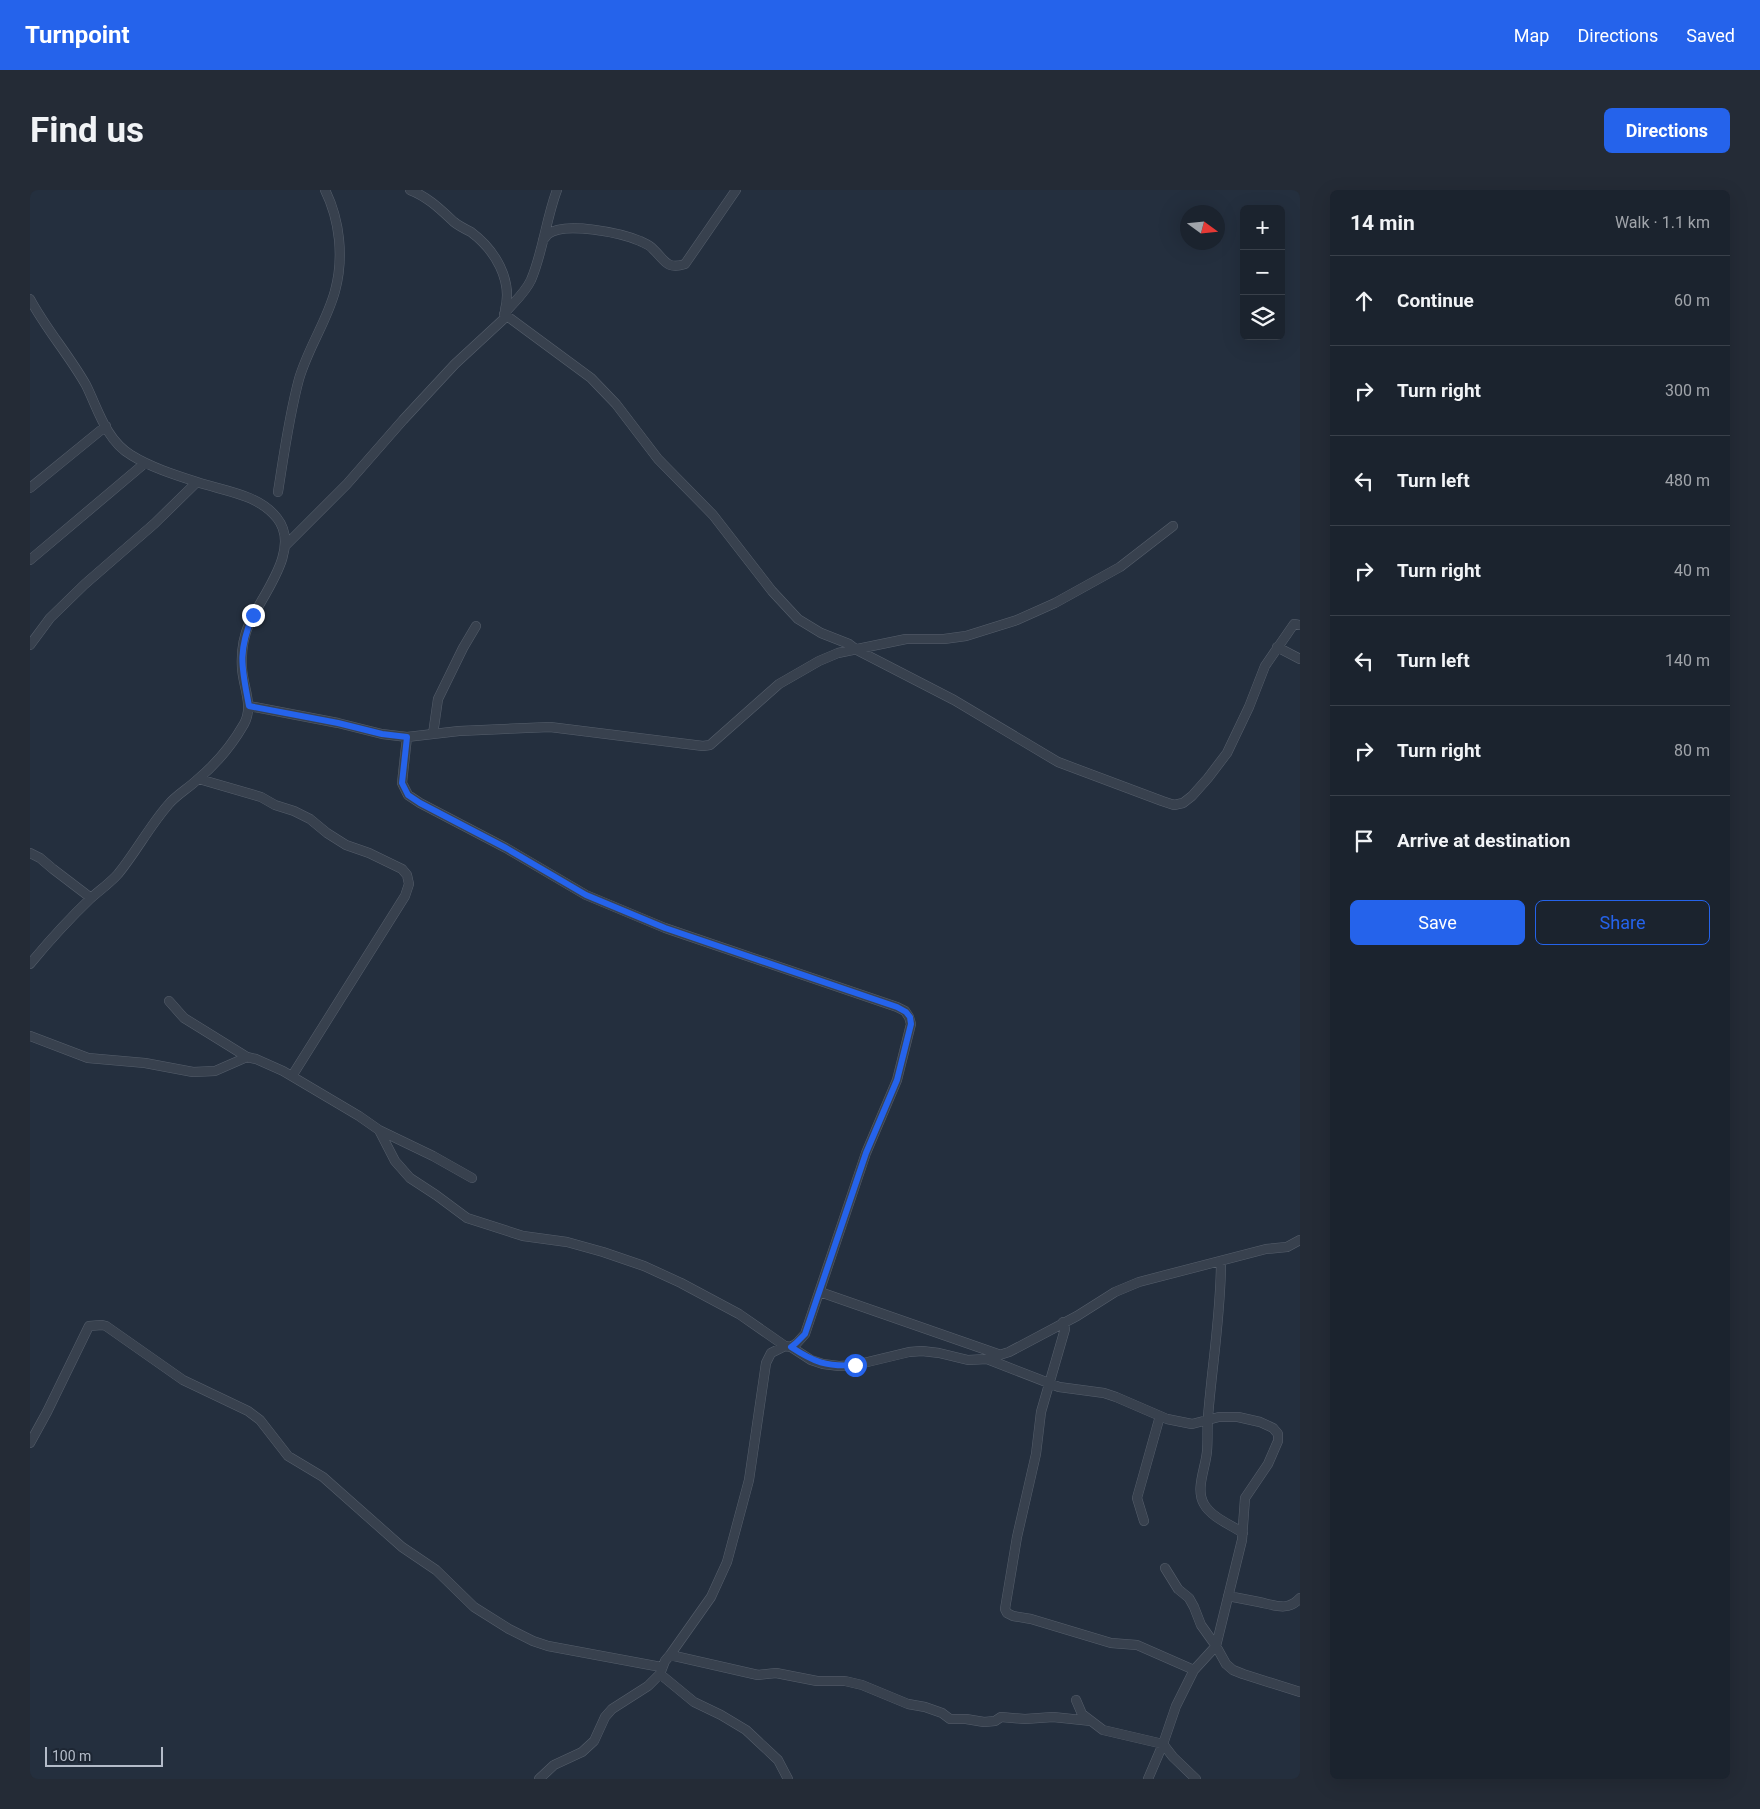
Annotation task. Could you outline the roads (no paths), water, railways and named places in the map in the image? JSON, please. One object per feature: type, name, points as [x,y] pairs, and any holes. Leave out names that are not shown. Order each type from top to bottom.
[{"type":"street","points":[[278,492],[291,412],[299,380],[305,359],[320,330],[335,291],[340,247],[336,219],[325,190]]},
{"type":"street","points":[[410,190],[421,194],[456,223],[472,233],[490,252],[498,263],[508,288],[505,315]]},
{"type":"street","points":[[30,964],[91,898],[116,876],[167,806],[199,779],[225,752],[248,715],[249,706],[242,669],[242,647],[253,615],[278,568],[286,545],[348,484],[403,420],[455,364],[505,315],[521,295],[530,281],[557,190]]},
{"type":"street","points":[[543,240],[548,234],[555,231],[573,228],[612,234],[638,240],[652,247],[666,264],[678,266],[685,264],[736,190]]},
{"type":"street","points":[[30,299],[43,322],[86,386],[94,406],[114,442],[129,455],[145,463],[197,482],[248,497],[266,507],[278,519],[284,530],[286,545]]},
{"type":"street","points":[[505,315],[591,378],[616,404],[658,460],[713,515],[772,591],[798,619],[821,633],[849,644],[857,650],[954,700],[1058,762],[1174,805],[1183,803],[1208,778],[1227,753],[1249,707],[1264,666],[1298,623]]},
{"type":"street","points":[[30,488],[106,426]]},
{"type":"street","points":[[30,560],[145,463]]},
{"type":"street","points":[[30,645],[50,618],[85,584],[154,524],[197,482]]},
{"type":"street","points":[[249,706],[338,723],[382,734],[407,737],[459,731],[550,727],[703,746],[710,745],[779,684],[818,662],[838,653],[906,639],[944,639],[966,636],[1017,620],[1055,603],[1120,567],[1173,526]]},
{"type":"street","points":[[433,734],[438,699],[476,626]]},
{"type":"street","points":[[1278,647],[1300,659]]},
{"type":"street","points":[[407,737],[402,783],[408,795],[420,803],[506,848],[586,895],[665,928],[897,1007],[905,1011],[910,1017],[911,1024],[910,1035],[897,1080],[866,1153],[805,1334],[796,1343],[771,1353],[766,1363],[749,1480],[724,1569],[711,1597],[665,1661],[661,1671],[648,1686],[612,1709],[605,1717],[594,1741],[582,1752],[554,1765],[539,1779]]},
{"type":"street","points":[[199,779],[260,797],[275,806],[294,811],[310,819],[346,845],[369,853],[402,869],[407,874],[409,884],[405,896],[292,1076]]},
{"type":"street","points":[[30,853],[40,858],[91,898]]},
{"type":"street","points":[[169,1001],[184,1018],[247,1057],[256,1059],[292,1076],[379,1130],[472,1178]]},
{"type":"street","points":[[30,1036],[88,1058],[145,1063],[193,1072],[215,1071],[247,1057]]},
{"type":"street","points":[[379,1130],[395,1160],[410,1178],[466,1218],[523,1236],[567,1242],[644,1266],[681,1283],[739,1314],[788,1347],[822,1364],[855,1365],[909,1352],[922,1351],[968,1360],[987,1359],[1009,1352],[1077,1316],[1115,1292],[1139,1282],[1266,1249],[1287,1246],[1300,1240]]},
{"type":"street","points":[[1221,1261],[1221,1296],[1207,1420],[1207,1453],[1201,1491],[1203,1502],[1209,1511],[1243,1533]]},
{"type":"street","points":[[820,1292],[998,1354]]},
{"type":"street","points":[[1063,1322],[1065,1330],[1042,1412],[1036,1454],[1016,1545],[1005,1609],[1007,1613],[1111,1643],[1137,1645],[1194,1670]]},
{"type":"street","points":[[30,1443],[88,1326],[106,1326],[183,1380],[227,1400],[260,1420],[272,1437],[292,1459],[323,1477],[402,1547],[436,1570],[474,1607],[510,1629],[548,1646],[661,1671],[694,1702],[746,1730],[778,1760],[788,1779]]},
{"type":"street","points":[[987,1359],[1059,1387],[1104,1393],[1167,1419],[1192,1424],[1207,1420],[1238,1417],[1260,1422],[1273,1428],[1278,1434],[1278,1441],[1268,1464],[1245,1498],[1242,1519],[1243,1533],[1216,1646],[1194,1670],[1176,1706],[1148,1779]]},
{"type":"street","points":[[1144,1521],[1137,1498],[1160,1416]]},
{"type":"street","points":[[1165,1568],[1178,1588],[1189,1598],[1201,1625],[1226,1664],[1233,1670],[1300,1692]]},
{"type":"street","points":[[1228,1596],[1261,1602],[1274,1607],[1287,1606],[1300,1598]]},
{"type":"street","points":[[670,1656],[758,1675],[776,1673],[817,1681],[845,1681],[862,1685],[908,1704],[925,1706],[942,1713],[950,1719],[984,1722],[995,1721],[1001,1717],[1026,1720],[1053,1717],[1091,1722]]},
{"type":"street","points":[[1076,1700],[1082,1714],[1103,1730],[1163,1744],[1173,1757],[1196,1779]]}]
